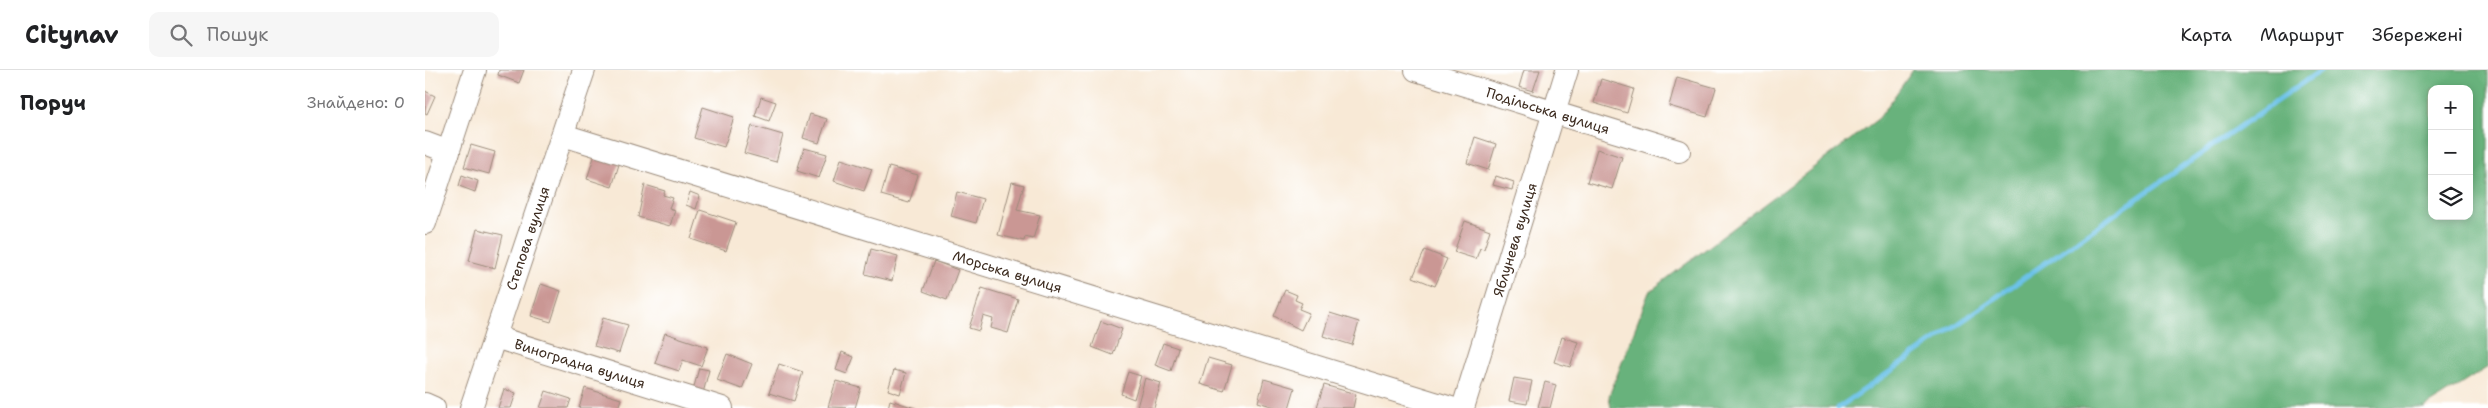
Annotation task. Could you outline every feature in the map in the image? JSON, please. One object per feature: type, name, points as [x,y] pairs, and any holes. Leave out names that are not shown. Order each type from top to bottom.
[{"type":"street","points":[[425,223],[475,70]]},
{"type":"street","name":"Степова вулиця","points":[[471,408],[584,70]]},
{"type":"street","name":"Подільська вулиця","points":[[1416,70],[1679,151]]},
{"type":"street","name":"Яблунева вулиця","points":[[1463,408],[1567,70]]},
{"type":"street","name":"Морська вулиця","points":[[563,135],[1451,408]]},
{"type":"street","points":[[425,143],[449,152]]},
{"type":"street","name":"Виноградна вулиця","points":[[495,337],[722,408]]},
{"type":"street","points":[[425,404],[434,408]]},
{"type":"green space","points":[[1913,70],[2488,70],[2488,367],[2424,408],[1611,408],[1609,396],[1649,292],[1879,118]]},
{"type":"building","points":[[499,70],[524,70],[519,83],[498,75]]},
{"type":"building","points":[[1524,70],[1540,70],[1533,91],[1519,87]]},
{"type":"building","points":[[1677,77],[1716,88],[1707,117],[1669,106]]},
{"type":"building","points":[[1601,79],[1634,89],[1627,113],[1594,103]]},
{"type":"building","points":[[425,91],[435,96],[427,114],[425,113]]},
{"type":"building","points":[[761,97],[776,102],[769,121],[755,116]]},
{"type":"building","points":[[703,107],[734,117],[724,147],[694,138]]},
{"type":"building","points":[[810,114],[827,119],[819,143],[803,138]]},
{"type":"building","points":[[752,126],[783,135],[776,162],[744,153]]},
{"type":"building","points":[[1475,137],[1496,144],[1488,170],[1467,163]]},
{"type":"building","points":[[471,145],[495,152],[489,174],[464,167]]},
{"type":"building","points":[[804,148],[827,154],[819,178],[797,171]]},
{"type":"building","points":[[1597,149],[1622,157],[1612,189],[1587,182]]},
{"type":"building","points":[[596,151],[621,158],[612,187],[587,179]]},
{"type":"building","points":[[841,159],[872,169],[864,191],[834,181]]},
{"type":"building","points":[[889,167],[918,175],[909,203],[881,195]]},
{"type":"building","points":[[462,175],[478,181],[475,192],[459,186]]},
{"type":"building","points":[[1496,176],[1514,182],[1512,190],[1493,185]]},
{"type":"building","points":[[1012,182],[1024,185],[1017,210],[1040,215],[1033,239],[1025,237],[1024,241],[998,235]]},
{"type":"building","points":[[645,185],[665,191],[663,195],[673,198],[669,208],[675,210],[670,226],[638,217]]},
{"type":"building","points":[[690,192],[700,196],[696,209],[686,205]]},
{"type":"building","points":[[957,192],[983,199],[976,223],[951,216]]},
{"type":"building","points":[[700,210],[736,222],[726,251],[691,239]]},
{"type":"building","points":[[1465,221],[1490,230],[1484,249],[1480,248],[1476,259],[1454,252]]},
{"type":"building","points":[[477,229],[503,235],[495,268],[469,261]]},
{"type":"building","points":[[871,249],[898,256],[892,281],[865,274]]},
{"type":"building","points":[[1425,250],[1447,259],[1435,286],[1413,277]]},
{"type":"building","points":[[934,261],[958,270],[947,300],[923,291]]},
{"type":"building","points":[[541,284],[561,291],[551,322],[531,316]]},
{"type":"building","points":[[982,288],[1018,299],[1008,333],[991,328],[993,319],[983,316],[979,331],[969,328]]},
{"type":"building","points":[[1285,290],[1297,295],[1295,300],[1302,303],[1299,309],[1309,313],[1301,330],[1274,316]]},
{"type":"building","points":[[1330,313],[1359,322],[1352,345],[1323,336]]},
{"type":"building","points":[[603,318],[628,325],[619,353],[594,346]]},
{"type":"building","points":[[1101,321],[1122,329],[1113,355],[1092,347]]},
{"type":"building","points":[[665,333],[708,347],[701,366],[683,360],[679,371],[655,363]]},
{"type":"building","points":[[1562,337],[1578,342],[1570,367],[1554,362]]},
{"type":"building","points":[[1163,343],[1178,348],[1171,371],[1155,365]]},
{"type":"building","points":[[842,352],[854,357],[847,374],[836,370]]},
{"type":"building","points":[[727,354],[752,364],[742,389],[717,380]]},
{"type":"building","points":[[1208,358],[1232,365],[1224,391],[1200,384]]},
{"type":"building","points":[[779,364],[803,372],[794,401],[769,393]]},
{"type":"building","points":[[699,368],[709,370],[702,397],[692,394]]},
{"type":"building","points":[[894,370],[906,373],[900,394],[888,390]]},
{"type":"building","points":[[1128,372],[1141,376],[1134,399],[1121,394]]},
{"type":"building","points":[[1145,378],[1161,383],[1154,408],[1137,407]]},
{"type":"building","points":[[1514,378],[1532,381],[1527,404],[1509,401]]},
{"type":"building","points":[[1264,379],[1295,388],[1289,408],[1278,408],[1258,402]]},
{"type":"building","points":[[836,381],[861,388],[855,408],[828,407]]},
{"type":"building","points":[[1545,382],[1556,385],[1550,408],[1538,407]]},
{"type":"building","points":[[1324,385],[1356,394],[1353,408],[1317,407]]},
{"type":"building","points":[[585,388],[621,399],[618,408],[579,408]]},
{"type":"building","points":[[504,389],[516,393],[511,408],[498,408]]},
{"type":"building","points":[[546,391],[571,399],[568,408],[540,408]]},
{"type":"building","points":[[890,400],[915,408],[888,408]]},
{"type":"waterway","points":[[1838,408],[2321,70]]}]
